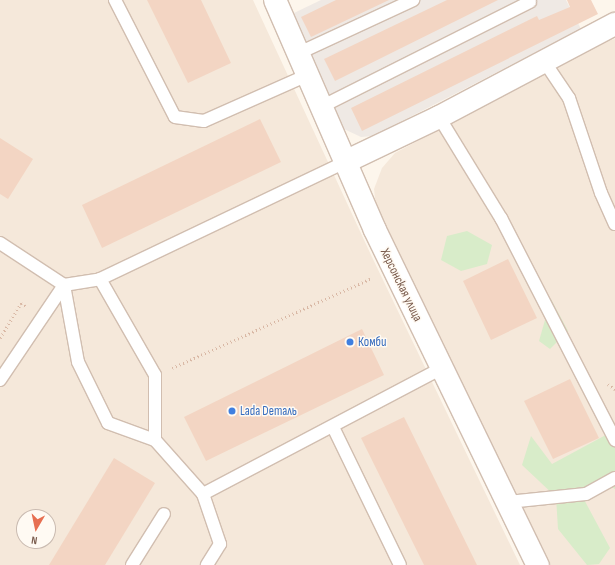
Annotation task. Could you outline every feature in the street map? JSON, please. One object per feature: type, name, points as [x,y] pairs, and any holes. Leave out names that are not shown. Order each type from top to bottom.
[{"type":"street","name":"Херсонская улица","points":[[275,0],[345,162],[393,268],[538,565]]},
{"type":"street","points":[[345,162],[439,117],[615,24]]},
{"type":"lane","points":[[115,0],[175,117],[204,120],[308,76]]},
{"type":"lane","points":[[299,53],[413,0]]},
{"type":"lane","points":[[321,107],[530,2]]},
{"type":"lane","points":[[544,61],[569,98],[601,193],[615,224]]},
{"type":"lane","points":[[439,117],[501,218],[615,440]]},
{"type":"lane","points":[[0,243],[64,284],[100,279],[345,162]]},
{"type":"lane","points":[[100,279],[155,375],[155,440]]},
{"type":"lane","points":[[0,380],[64,284]]},
{"type":"lane","points":[[64,284],[78,362],[108,423],[155,440],[203,494],[220,544],[207,565]]},
{"type":"lane","points":[[203,494],[442,368]]},
{"type":"lane","points":[[332,427],[400,565]]},
{"type":"lane","points":[[508,502],[586,494],[615,478]]},
{"type":"lane","points":[[132,565],[164,514]]},
{"type":"path","points":[[155,375],[393,268]]},
{"type":"shaded area","points":[[0,0],[253,0],[371,255],[520,565],[0,565]]},
{"type":"shaded area","points":[[321,0],[566,0],[581,29],[373,136],[361,137],[344,129],[294,13]]},
{"type":"shaded area","points":[[615,39],[615,565],[551,565],[376,207],[374,189],[382,168],[395,153],[604,42]]},
{"type":"green space","points":[[467,231],[492,245],[487,264],[461,271],[441,260],[447,236]]},
{"type":"green space","points":[[551,299],[568,331],[550,349],[539,341]]},
{"type":"green space","points":[[615,430],[615,489],[604,482],[580,492],[610,548],[599,564],[587,565],[558,529],[556,497],[522,465],[531,436],[552,464]]},
{"type":"building","points":[[147,0],[201,0],[231,63],[188,83]]},
{"type":"building","points":[[336,0],[389,0],[311,37],[301,17]]},
{"type":"building","points":[[447,0],[498,0],[335,81],[324,59]]},
{"type":"building","points":[[567,0],[591,0],[598,14],[362,131],[351,108],[537,16],[539,20],[570,7]]},
{"type":"building","points":[[260,119],[281,162],[102,248],[82,205]]},
{"type":"building","points":[[0,138],[33,159],[8,199],[0,194]]},
{"type":"building","points":[[508,259],[537,318],[491,340],[463,281]]},
{"type":"building","points":[[362,329],[384,375],[206,461],[184,417]]},
{"type":"building","points":[[570,379],[599,438],[553,459],[524,401]]},
{"type":"building","points":[[404,417],[477,565],[424,565],[361,438]]},
{"type":"building","points":[[114,458],[155,483],[105,565],[49,565]]},
{"type":"place","name":"Комби","points":[[350,342]]},
{"type":"place","name":"Lada Dеталь","points":[[232,411]]}]
